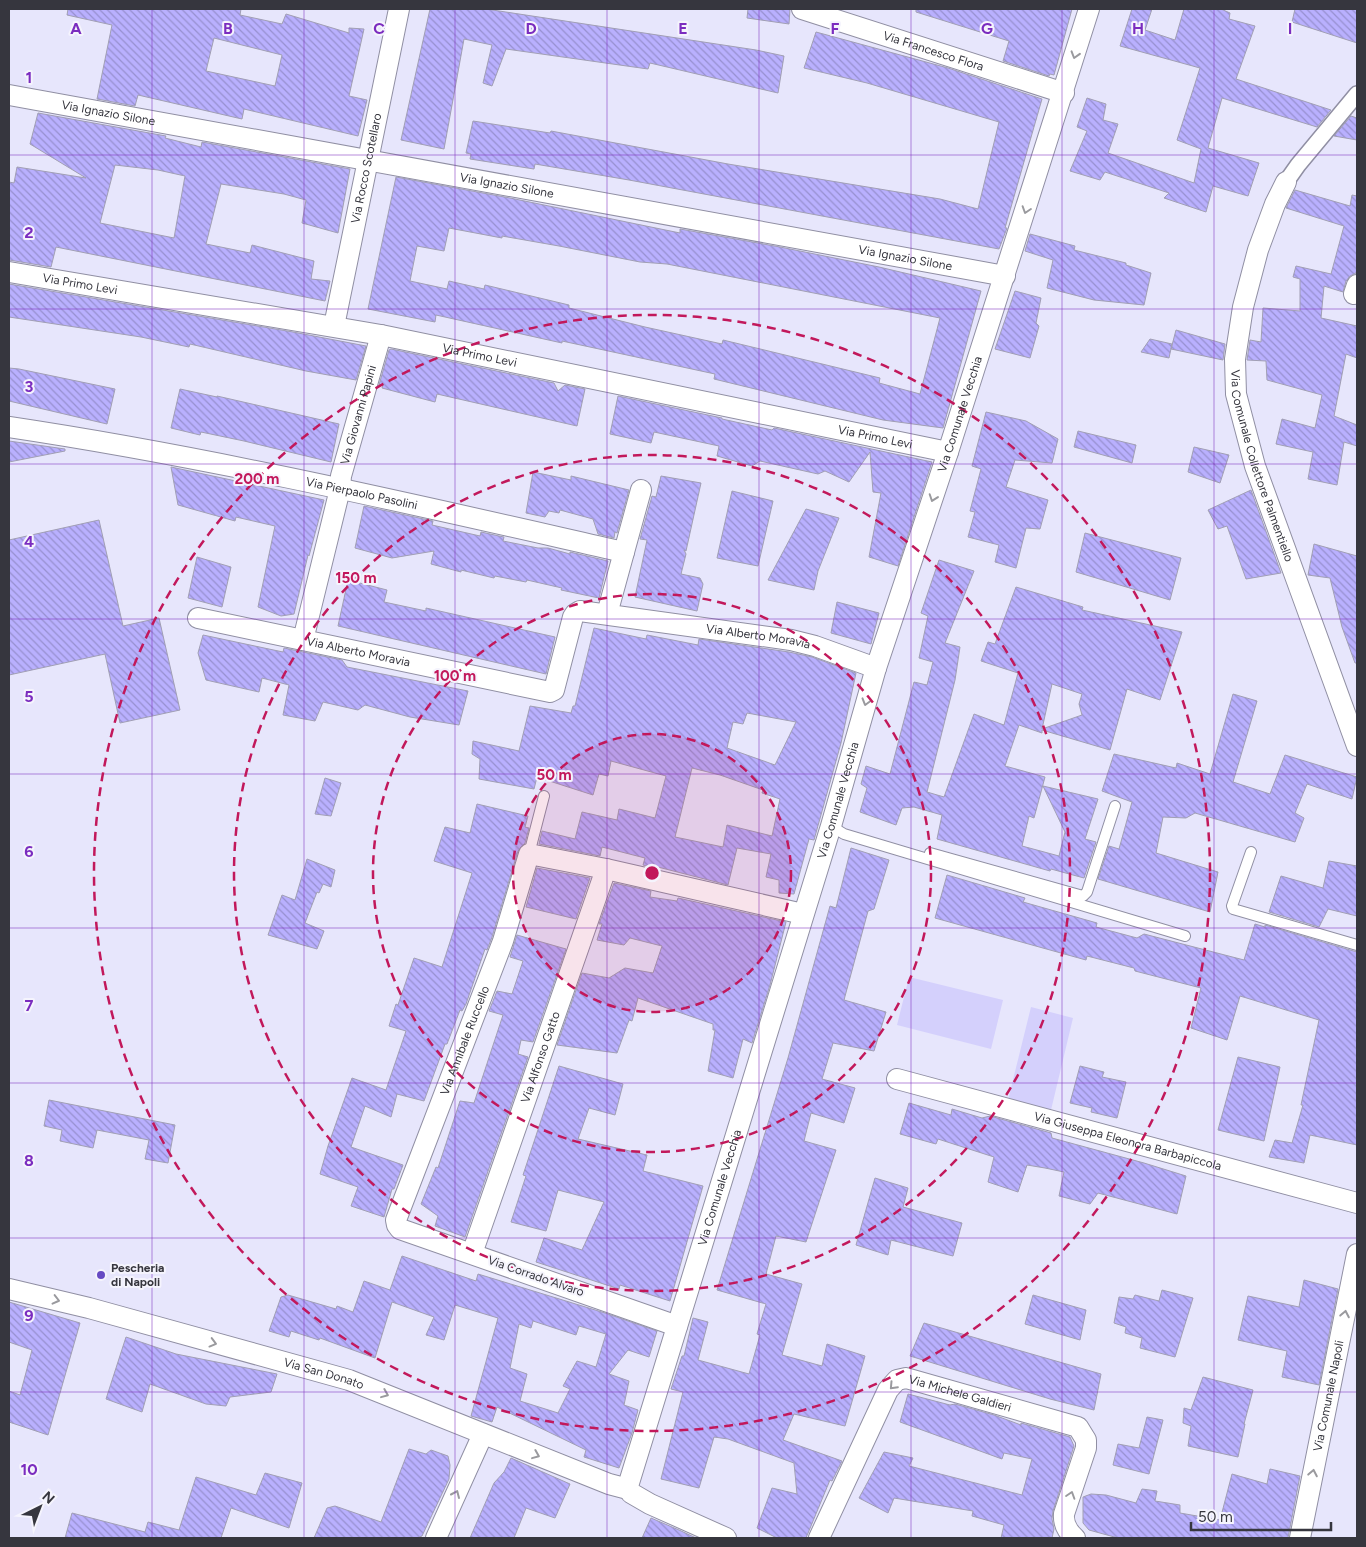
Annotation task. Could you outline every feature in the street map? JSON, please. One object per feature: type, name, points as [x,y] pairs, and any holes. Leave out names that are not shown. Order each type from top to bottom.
[{"type":"street","name":"Via Rocco Scotellaro","points":[[334,326],[399,9]]},
{"type":"street","name":"Via Francesco Flora","points":[[802,9],[1064,93]]},
{"type":"street","name":"Via Comunale Vecchia","points":[[628,1489],[830,826],[876,668],[1005,276],[1089,9]]},
{"type":"street","points":[[1286,182],[1357,94]]},
{"type":"street","name":"Via Ignazio Silone","points":[[9,95],[1005,276]]},
{"type":"street","name":"Via Comunale Collettore Palmentiello","points":[[1286,182],[1275,204],[1258,250],[1243,307],[1235,359],[1236,394],[1255,466],[1357,746]]},
{"type":"street","name":"Via Primo Levi","points":[[9,272],[334,326],[948,452]]},
{"type":"street","name":"Via Giovanni Papini","points":[[303,640],[340,488],[341,476],[380,335]]},
{"type":"street","name":"Via Pierpaolo Pasolini","points":[[9,427],[340,488],[624,552]]},
{"type":"street","points":[[607,614],[641,490]]},
{"type":"street","name":"Via Alberto Moravia","points":[[198,618],[551,692],[554,690],[575,614],[583,611],[791,640],[815,646],[876,668]]},
{"type":"street","points":[[529,854],[606,869],[803,914]]},
{"type":"street","name":"Via Annibale Ruccello","points":[[397,1225],[396,1220],[503,941],[529,854]]},
{"type":"street","name":"Via Alfonso Gatto","points":[[475,1245],[606,869]]},
{"type":"street","name":"Via Giuseppa Eleonora Barbapiccola","points":[[896,1079],[1357,1203]]},
{"type":"street","name":"Via Corrado Alvaro","points":[[397,1225],[400,1229],[677,1326]]},
{"type":"street","name":"Via Comunale Napoli","points":[[1300,1538],[1357,1254]]},
{"type":"street","name":"Via San Donato","points":[[9,1289],[89,1308],[350,1380],[608,1484],[628,1489]]},
{"type":"street","name":"Via Michele Galdieri","points":[[819,1538],[888,1390],[897,1380],[906,1378],[1078,1427],[1086,1440],[1086,1448],[1064,1514],[1064,1521],[1070,1533],[1076,1538]]},
{"type":"street","points":[[436,1538],[483,1434]]},
{"type":"street","points":[[628,1489],[650,1504],[726,1538]]},
{"type":"lane","name":"Via Annibale Ruccello","points":[[529,854],[544,796]]},
{"type":"lane","points":[[830,826],[846,828],[1081,896],[1087,892],[1115,806]]},
{"type":"lane","points":[[830,826],[844,834],[1185,936]]},
{"type":"lane","points":[[1252,852],[1232,910],[1357,945]]},
{"type":"shaded area","points":[[909,977],[1003,1000],[991,1049],[897,1025]]},
{"type":"shaded area","points":[[1031,1007],[1073,1018],[1051,1110],[1008,1100]]},
{"type":"building","points":[[68,9],[241,9],[240,15],[282,24],[286,14],[349,33],[349,28],[364,29],[349,96],[367,100],[358,136],[244,109],[242,119],[138,95],[135,106],[97,99],[112,25],[67,15]],"holes":[[[214,38],[282,55],[275,86],[206,71]]]},
{"type":"building","points":[[430,9],[486,9],[756,50],[784,56],[778,93],[650,63],[648,69],[506,49],[492,86],[483,83],[492,45],[464,39],[444,149],[401,140]]},
{"type":"building","points":[[748,9],[790,9],[789,24],[747,18]]},
{"type":"building","points":[[916,9],[1072,9],[1054,75],[1050,74],[1049,76],[1003,61],[1009,41],[916,12]]},
{"type":"building","points":[[1132,9],[1152,9],[1145,30],[1175,40],[1184,9],[1221,9],[1230,13],[1229,19],[1255,26],[1236,79],[1331,110],[1317,127],[1222,98],[1208,148],[1259,163],[1248,196],[1213,186],[1206,212],[1164,198],[1169,193],[1105,172],[1100,180],[1070,171],[1087,131],[1077,127],[1087,98],[1106,104],[1103,120],[1118,124],[1108,153],[1194,183],[1201,149],[1177,140],[1200,68],[1120,46]]},
{"type":"building","points":[[1295,9],[1357,9],[1357,43],[1292,22]]},
{"type":"building","points":[[816,32],[948,68],[1042,99],[1005,228],[1007,228],[999,249],[535,164],[534,169],[470,159],[471,154],[466,153],[473,121],[550,133],[551,131],[728,164],[940,199],[978,209],[999,122],[867,83],[804,68]]},
{"type":"building","points":[[38,113],[166,136],[165,138],[201,147],[202,142],[350,169],[338,233],[302,223],[306,200],[284,194],[221,184],[206,244],[250,253],[252,245],[314,261],[311,279],[330,281],[325,301],[56,247],[51,267],[9,260],[9,182],[14,183],[17,167],[86,178],[30,144]],"holes":[[[115,165],[158,170],[185,176],[174,238],[100,223]]]},
{"type":"building","points":[[1351,116],[1357,118],[1357,140],[1334,136]]},
{"type":"building","points":[[396,177],[680,233],[680,229],[780,247],[879,267],[981,291],[943,428],[883,420],[714,379],[715,374],[562,341],[562,343],[436,315],[435,322],[368,309]],"holes":[[[449,228],[502,238],[502,236],[640,262],[667,264],[940,318],[920,394],[879,383],[880,378],[723,340],[722,344],[645,327],[569,308],[569,305],[485,285],[484,289],[449,281],[447,289],[410,281],[417,246],[444,251]]]},
{"type":"building","points":[[1295,190],[1350,206],[1352,195],[1357,196],[1356,273],[1346,281],[1343,292],[1324,286],[1321,318],[1357,326],[1357,358],[1346,354],[1334,416],[1357,425],[1357,446],[1344,442],[1337,485],[1308,479],[1313,452],[1276,444],[1282,419],[1315,428],[1322,395],[1267,380],[1266,361],[1247,360],[1250,340],[1261,342],[1263,308],[1300,311],[1300,279],[1293,277],[1296,266],[1331,274],[1344,226],[1286,208]]},
{"type":"building","points":[[1030,234],[1075,246],[1074,250],[1126,263],[1126,265],[1151,273],[1144,305],[1094,300],[1047,288],[1053,260],[1025,251]]},
{"type":"building","points":[[9,284],[366,346],[356,380],[306,371],[190,344],[189,347],[141,337],[9,317]]},
{"type":"building","points":[[1015,291],[1041,298],[1036,323],[1039,326],[1030,358],[995,349]]},
{"type":"building","points":[[1176,330],[1225,344],[1223,360],[1171,349]]},
{"type":"building","points":[[1150,339],[1172,344],[1169,358],[1141,352]]},
{"type":"building","points":[[389,350],[554,383],[558,391],[565,385],[585,389],[577,426],[437,394],[435,402],[382,388],[383,385],[379,385]]},
{"type":"building","points":[[9,368],[115,389],[107,424],[9,401]]},
{"type":"building","points":[[180,389],[339,424],[331,462],[244,441],[201,432],[200,435],[171,428]]},
{"type":"building","points":[[618,396],[772,430],[774,428],[932,462],[898,566],[869,557],[881,493],[873,492],[870,452],[849,482],[825,471],[818,474],[760,461],[752,466],[717,456],[719,446],[654,432],[651,443],[610,434]]},
{"type":"building","points":[[986,412],[1026,421],[1058,439],[1052,463],[1015,460],[1006,487],[1048,500],[1040,529],[1026,528],[1016,568],[995,562],[999,545],[968,537],[975,512],[970,511],[981,469],[972,466]]},
{"type":"building","points":[[1078,431],[1136,445],[1132,463],[1074,447]]},
{"type":"building","points":[[9,441],[65,449],[65,451],[9,462]]},
{"type":"building","points":[[1194,447],[1229,455],[1220,483],[1188,472]]},
{"type":"building","points":[[171,467],[324,500],[294,614],[281,616],[258,607],[275,526],[236,517],[235,521],[178,505]]},
{"type":"building","points":[[533,472],[571,480],[571,476],[629,490],[614,538],[598,534],[593,519],[560,510],[559,513],[549,511],[545,517],[526,513]]},
{"type":"building","points":[[661,476],[701,483],[686,551],[684,550],[686,554],[681,574],[700,578],[703,584],[697,611],[635,597],[647,540],[640,539],[652,496],[656,497]]},
{"type":"building","points":[[1251,490],[1281,573],[1246,579],[1227,526],[1218,529],[1208,510]]},
{"type":"building","points":[[732,491],[773,501],[758,566],[717,558]]},
{"type":"building","points":[[364,506],[433,521],[432,525],[480,536],[481,532],[504,537],[503,541],[538,548],[548,548],[570,554],[570,552],[608,561],[599,598],[527,580],[526,582],[495,576],[494,578],[431,564],[434,551],[392,558],[355,548]]},
{"type":"building","points":[[806,509],[839,518],[818,571],[814,590],[768,580]]},
{"type":"building","points":[[99,520],[123,626],[159,618],[180,710],[120,723],[105,654],[9,675],[9,540]]},
{"type":"building","points":[[1085,533],[1181,558],[1170,600],[1076,572]]},
{"type":"building","points":[[1314,544],[1357,556],[1357,663],[1355,663],[1342,627],[1330,578],[1308,575]]},
{"type":"building","points":[[197,557],[231,567],[222,607],[188,598]]},
{"type":"building","points":[[939,560],[974,571],[945,643],[960,647],[955,680],[927,792],[944,797],[974,714],[1004,725],[1018,673],[981,661],[988,642],[995,644],[1016,587],[1083,607],[1082,610],[1182,632],[1160,700],[1127,689],[1110,750],[1042,730],[1042,733],[1019,725],[1005,766],[1045,777],[1034,818],[1029,816],[1022,846],[1059,856],[1065,832],[1043,786],[1098,799],[1085,839],[1096,842],[1084,878],[1051,869],[1050,871],[937,839],[942,815],[914,807],[902,808],[896,825],[860,812],[867,788],[861,784],[866,766],[890,774],[914,682],[927,685],[933,662],[919,658],[928,616],[921,613]],"holes":[[[1052,684],[1082,694],[1079,704],[1082,715],[1042,729]]]},
{"type":"building","points":[[348,580],[387,590],[384,602],[426,611],[426,608],[555,637],[546,674],[338,626]]},
{"type":"building","points":[[837,602],[879,613],[871,644],[831,633]]},
{"type":"building","points":[[594,628],[646,639],[647,635],[698,645],[699,639],[789,652],[812,657],[856,673],[841,743],[814,840],[809,839],[794,894],[779,893],[779,880],[766,877],[771,854],[737,848],[728,885],[654,866],[654,868],[643,865],[645,858],[602,847],[600,856],[539,844],[542,831],[575,839],[582,812],[617,820],[619,809],[655,818],[666,776],[611,761],[608,776],[599,774],[593,795],[537,777],[534,789],[479,779],[480,759],[472,754],[473,741],[519,751],[530,706],[571,713],[573,706],[575,706]],"holes":[[[747,713],[796,722],[775,765],[727,748],[733,722],[743,724]],[[692,768],[720,775],[763,790],[762,793],[780,799],[772,836],[727,825],[723,847],[675,837]]]},
{"type":"building","points":[[203,635],[283,652],[284,648],[342,660],[347,667],[468,691],[459,725],[410,717],[365,705],[358,710],[323,702],[315,721],[283,715],[289,685],[262,678],[259,692],[206,680],[198,653]]},
{"type":"building","points":[[1233,694],[1257,701],[1233,782],[1270,794],[1285,755],[1357,777],[1352,799],[1307,784],[1295,813],[1304,818],[1295,842],[1195,813],[1186,818],[1163,817],[1156,853],[1218,872],[1210,912],[1098,879],[1109,846],[1119,849],[1132,802],[1102,791],[1114,754],[1176,768],[1177,763],[1210,774]]},
{"type":"building","points":[[325,778],[341,783],[331,816],[315,814]]},
{"type":"building","points":[[477,804],[528,816],[525,827],[529,828],[525,843],[518,851],[487,950],[485,949],[466,1004],[462,1011],[460,1010],[447,1044],[445,1044],[424,1101],[397,1094],[391,1117],[365,1106],[351,1147],[403,1165],[394,1189],[392,1189],[384,1217],[351,1206],[358,1187],[320,1174],[352,1078],[386,1090],[406,1031],[389,1026],[414,958],[442,967],[472,873],[434,861],[445,827],[470,833]]},
{"type":"building","points":[[851,848],[889,860],[874,909],[868,911],[844,1000],[886,1012],[874,1051],[833,1043],[822,1079],[855,1088],[844,1123],[811,1113],[804,1141],[836,1150],[806,1242],[776,1236],[766,1274],[802,1284],[782,1355],[822,1366],[827,1344],[865,1356],[845,1426],[794,1414],[783,1440],[842,1461],[832,1481],[830,1480],[806,1538],[777,1538],[757,1528],[772,1488],[797,1494],[794,1463],[728,1439],[714,1437],[699,1488],[661,1479],[683,1392],[671,1389],[682,1356],[684,1356],[693,1318],[708,1322],[698,1360],[749,1374],[760,1335],[757,1334],[766,1304],[717,1290],[788,1058],[830,906],[836,908]]},
{"type":"building","points":[[307,859],[335,870],[331,887],[323,884],[319,893],[317,892],[305,923],[324,931],[317,949],[268,935],[282,895],[295,900]]},
{"type":"building","points":[[1329,861],[1357,866],[1357,916],[1328,909],[1319,927],[1269,912],[1281,876],[1323,888]]},
{"type":"building","points":[[537,868],[590,878],[576,919],[526,907]]},
{"type":"building","points":[[947,875],[1025,898],[1023,902],[1097,923],[1096,927],[1137,938],[1144,934],[1244,960],[1255,924],[1265,927],[1265,925],[1357,952],[1357,1145],[1310,1135],[1304,1163],[1269,1157],[1275,1140],[1292,1143],[1303,1105],[1301,1105],[1319,1020],[1240,996],[1227,1040],[1191,1028],[1201,988],[1135,971],[1134,968],[1087,956],[1086,960],[935,918]]},
{"type":"building","points":[[614,883],[651,891],[650,897],[677,901],[678,898],[786,922],[770,985],[752,1043],[743,1039],[733,1078],[708,1071],[715,1030],[713,1030],[713,1024],[638,998],[632,1021],[629,1020],[617,1053],[557,1045],[582,973],[609,978],[625,968],[653,973],[662,946],[630,938],[624,945],[597,940],[602,924],[599,924]]},
{"type":"building","points":[[517,935],[566,949],[533,1042],[521,1040],[518,1054],[528,1057],[465,1237],[435,1226],[438,1216],[421,1204],[436,1167],[438,1168],[460,1101],[474,1103],[503,1015],[489,1011],[497,991],[512,994],[523,961],[510,957]]},
{"type":"building","points":[[1238,1057],[1280,1067],[1264,1141],[1218,1130]]},
{"type":"building","points":[[559,1066],[623,1084],[615,1115],[589,1108],[578,1139],[647,1155],[643,1171],[703,1186],[670,1301],[620,1285],[619,1289],[536,1262],[544,1238],[582,1250],[604,1202],[558,1190],[546,1231],[511,1222],[526,1176],[523,1175]]},
{"type":"building","points":[[1080,1066],[1104,1072],[1102,1077],[1126,1082],[1117,1118],[1091,1112],[1092,1108],[1070,1103]]},
{"type":"building","points":[[49,1100],[175,1125],[168,1163],[145,1159],[149,1140],[97,1130],[93,1148],[60,1141],[62,1130],[44,1126]]},
{"type":"building","points":[[909,1103],[951,1115],[952,1109],[982,1118],[990,1116],[1051,1133],[1052,1138],[1186,1176],[1177,1214],[1098,1193],[1090,1204],[1059,1196],[1064,1172],[1045,1168],[1027,1165],[1018,1192],[988,1182],[994,1157],[938,1139],[936,1144],[900,1134]]},
{"type":"building","points":[[875,1178],[908,1188],[903,1207],[962,1223],[953,1256],[891,1240],[888,1255],[856,1245]]},
{"type":"building","points":[[402,1256],[476,1281],[478,1274],[657,1331],[649,1357],[628,1350],[609,1374],[629,1381],[624,1405],[638,1410],[619,1468],[584,1457],[586,1450],[497,1407],[492,1422],[471,1416],[498,1318],[455,1305],[444,1340],[426,1335],[434,1317],[392,1302],[375,1358],[320,1338],[319,1340],[291,1331],[289,1337],[269,1331],[281,1297],[288,1295],[336,1309],[337,1306],[353,1312],[364,1281],[390,1290]],"holes":[[[533,1321],[576,1335],[579,1326],[606,1334],[596,1367],[577,1361],[563,1386],[570,1389],[558,1413],[520,1401],[527,1374],[510,1368],[519,1324],[531,1328]]]},
{"type":"building","points":[[1304,1280],[1338,1289],[1319,1385],[1282,1377],[1287,1351],[1238,1340],[1248,1296],[1299,1307]]},
{"type":"building","points":[[1162,1290],[1193,1298],[1175,1357],[1140,1348],[1142,1338],[1125,1333],[1126,1327],[1114,1323],[1119,1297],[1133,1299],[1135,1295],[1159,1301]]},
{"type":"building","points":[[1033,1295],[1086,1310],[1080,1340],[1025,1324]]},
{"type":"building","points":[[9,1302],[80,1323],[48,1435],[9,1422],[9,1391],[20,1395],[32,1350],[9,1342]]},
{"type":"building","points":[[924,1323],[1101,1374],[1094,1410],[1050,1399],[910,1356]]},
{"type":"building","points":[[126,1337],[176,1354],[277,1374],[271,1392],[230,1397],[226,1406],[206,1404],[150,1384],[142,1412],[106,1399]]},
{"type":"building","points":[[1203,1377],[1253,1390],[1238,1457],[1188,1446],[1191,1426],[1183,1423],[1184,1408],[1191,1410]]},
{"type":"building","points":[[908,1394],[950,1405],[955,1404],[1021,1425],[1021,1423],[1070,1437],[1074,1446],[1053,1511],[1054,1529],[1052,1538],[1001,1538],[1004,1525],[972,1516],[973,1511],[894,1498],[888,1513],[859,1498],[884,1452],[913,1458],[909,1466],[1022,1495],[1032,1459],[1004,1453],[1002,1459],[900,1422]]},
{"type":"building","points":[[1147,1417],[1163,1420],[1149,1474],[1113,1465],[1118,1444],[1139,1448]]},
{"type":"building","points":[[409,1449],[426,1454],[431,1450],[448,1456],[450,1465],[449,1479],[422,1536],[417,1538],[314,1538],[327,1508],[335,1506],[381,1522]]},
{"type":"building","points":[[511,1458],[570,1484],[555,1518],[526,1508],[514,1538],[470,1538],[494,1483],[504,1472]]},
{"type":"building","points":[[1270,1469],[1300,1476],[1288,1538],[1118,1538],[1089,1530],[1083,1523],[1083,1497],[1091,1494],[1106,1495],[1136,1503],[1142,1489],[1157,1491],[1155,1501],[1180,1505],[1180,1513],[1220,1520],[1232,1474],[1267,1484]]},
{"type":"building","points":[[265,1473],[302,1483],[289,1528],[231,1508],[221,1538],[65,1538],[72,1513],[145,1532],[148,1522],[179,1530],[196,1477],[256,1495]]},
{"type":"building","points":[[651,1518],[679,1530],[696,1538],[642,1538]]},
{"type":"place","name":"Pescheria di Napoli","points":[[101,1275]]}]
